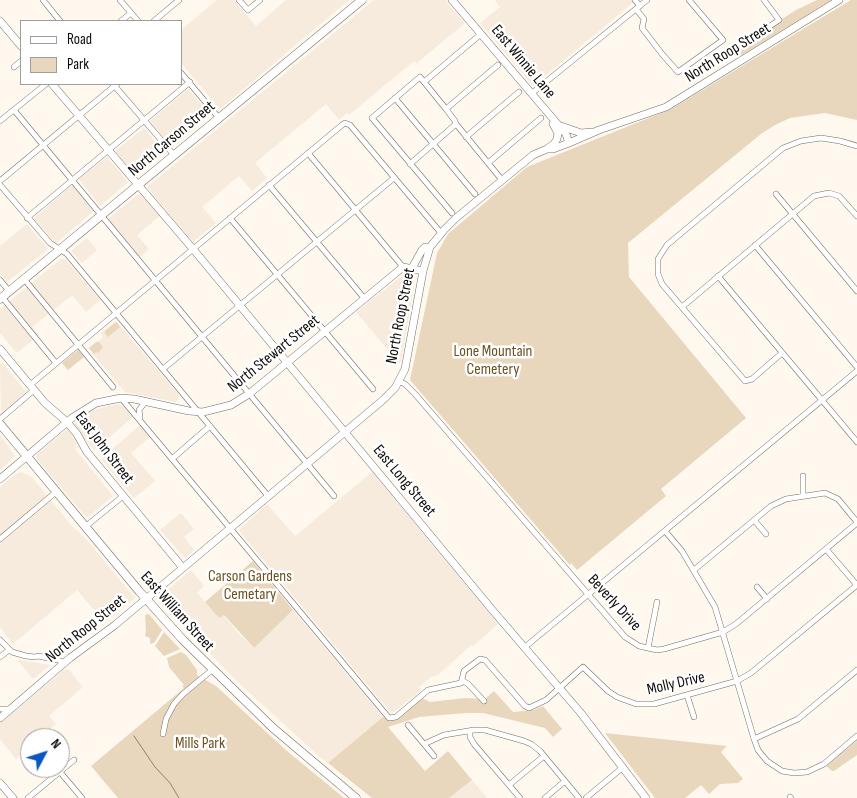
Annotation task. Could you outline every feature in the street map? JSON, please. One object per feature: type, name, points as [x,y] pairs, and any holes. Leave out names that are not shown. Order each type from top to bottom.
[{"type":"main road","name":"North Carson Street","points":[[1,298],[362,0]]},
{"type":"main road","name":"East William Street","points":[[0,424],[145,599],[212,670],[273,728],[356,798]]},
{"type":"street","points":[[43,0],[59,20]]},
{"type":"street","points":[[120,0],[137,20]]},
{"type":"street","points":[[155,20],[179,0]]},
{"type":"street","points":[[239,0],[248,10],[260,0]]},
{"type":"street","name":"East Winnie Lane","points":[[452,0],[559,125],[566,134],[569,144]]},
{"type":"street","points":[[635,0],[644,19],[642,28],[678,72],[723,40],[689,0]]},
{"type":"street","points":[[531,94],[647,0]]},
{"type":"street","points":[[764,0],[779,20],[764,30]]},
{"type":"street","name":"North Roop Street","points":[[0,718],[231,528],[383,400],[400,382],[406,369],[423,271],[430,247],[441,233],[502,180],[533,155],[547,149],[569,144],[599,130],[666,107],[839,0]]},
{"type":"street","points":[[122,20],[131,13]]},
{"type":"street","points":[[0,21],[20,45]]},
{"type":"street","points":[[424,82],[481,34]]},
{"type":"street","points":[[14,67],[20,62]]},
{"type":"street","points":[[446,109],[498,65]]},
{"type":"street","points":[[182,74],[219,118]]},
{"type":"street","points":[[452,212],[372,118],[420,77],[502,180]]},
{"type":"street","points":[[27,218],[190,82]]},
{"type":"street","points":[[0,121],[45,85]]},
{"type":"street","name":"East Long Street","points":[[53,85],[193,248],[585,718],[646,798]]},
{"type":"street","points":[[0,181],[114,85]]},
{"type":"street","points":[[116,85],[174,155]]},
{"type":"street","points":[[466,136],[519,92]]},
{"type":"street","points":[[395,98],[475,194]]},
{"type":"street","points":[[14,110],[334,496]]},
{"type":"street","points":[[547,149],[554,144],[558,133],[551,122],[552,117]]},
{"type":"street","points":[[488,163],[541,118]]},
{"type":"street","points":[[0,419],[56,363],[342,124],[350,125],[441,233]]},
{"type":"street","points":[[410,164],[456,124]]},
{"type":"street","points":[[559,125],[582,133],[599,130]]},
{"type":"street","points":[[782,354],[752,380],[745,380],[662,284],[658,274],[658,259],[666,244],[783,148],[801,141],[821,138],[857,146]]},
{"type":"street","points":[[308,153],[403,267],[423,271]]},
{"type":"street","points":[[163,369],[394,178]]},
{"type":"street","points":[[0,185],[50,244],[67,254],[268,496]]},
{"type":"street","points":[[270,185],[364,298]]},
{"type":"street","points":[[682,307],[818,194],[829,192],[839,196],[857,214]]},
{"type":"street","points":[[776,194],[857,291]]},
{"type":"street","points":[[230,218],[373,388]]},
{"type":"street","points":[[525,647],[857,369],[755,245]]},
{"type":"street","points":[[412,268],[422,250],[425,247],[430,247]]},
{"type":"street","name":"North Stewart Street","points":[[0,478],[67,422],[96,403],[121,398],[146,401],[198,412],[225,408],[249,394],[403,267]]},
{"type":"street","points":[[718,276],[857,442]]},
{"type":"street","points":[[24,279],[113,387]]},
{"type":"street","points":[[0,280],[9,291]]},
{"type":"street","points":[[1,298],[56,363]]},
{"type":"street","name":"East John Street","points":[[0,349],[3,358],[77,434],[87,452],[182,568]]},
{"type":"street","name":"Beverly Drive","points":[[400,382],[405,384],[415,394],[625,637],[638,646],[664,649],[723,632],[767,599],[857,522]]},
{"type":"street","points":[[121,398],[142,420],[389,718],[396,717],[428,690],[459,685],[463,681],[484,701]]},
{"type":"street","points":[[142,420],[139,410],[146,401]]},
{"type":"street","points":[[173,458],[210,426]]},
{"type":"street","points":[[803,495],[804,476]]},
{"type":"street","points":[[0,539],[56,492]]},
{"type":"street","points":[[694,570],[777,502],[803,495],[825,493],[838,499],[857,522]]},
{"type":"street","points":[[85,527],[122,496]]},
{"type":"street","points":[[754,520],[766,534]]},
{"type":"street","points":[[664,531],[682,551],[715,607],[754,739],[758,750],[766,761],[782,770],[794,773],[807,772],[819,767],[857,736]]},
{"type":"street","points":[[826,548],[857,585]]},
{"type":"street","name":"Molly Drive","points":[[463,681],[464,671],[477,659],[482,659],[526,707],[532,708],[546,700],[582,667],[617,698],[636,704],[654,704],[736,681],[752,673],[857,585]]},
{"type":"street","points":[[757,587],[767,599]]},
{"type":"street","points":[[648,648],[657,602]]},
{"type":"street","points":[[0,640],[12,652],[65,663]]},
{"type":"street","points":[[0,657],[9,650]]},
{"type":"street","points":[[163,734],[166,719],[174,704],[212,670]]},
{"type":"street","points":[[754,739],[798,719],[857,670]]},
{"type":"street","points":[[687,695],[694,717]]},
{"type":"street","points":[[0,709],[11,709]]},
{"type":"street","points":[[408,725],[434,756]]},
{"type":"street","points":[[424,744],[444,735],[485,730],[524,741],[536,747],[580,798]]},
{"type":"street","points":[[470,731],[470,737],[474,744],[520,798]]},
{"type":"street","points":[[509,785],[544,756]]},
{"type":"street","points":[[70,763],[74,760]]},
{"type":"street","points":[[586,798],[622,768]]},
{"type":"street","points":[[28,798],[53,778]]},
{"type":"street","points":[[65,778],[82,798]]},
{"type":"street","points":[[545,798],[566,781]]},
{"type":"street","points":[[0,783],[9,796]]},
{"type":"shaded area","points":[[217,0],[234,0],[256,26],[286,0],[349,0],[220,109],[182,64],[182,29]]},
{"type":"shaded area","points":[[374,0],[445,0],[465,23],[417,63],[414,61],[349,115],[347,113],[339,120],[326,104],[255,163],[267,178],[252,191],[239,176],[202,207],[216,223],[193,242],[147,187]]},
{"type":"shaded area","points":[[495,0],[636,0],[533,86],[480,23],[500,7]]},
{"type":"shaded area","points":[[188,89],[210,115],[172,147],[150,121]]},
{"type":"shaded area","points":[[144,128],[162,150],[163,154],[136,175],[115,151]]},
{"type":"shaded area","points":[[107,157],[128,182],[100,206],[79,179]]},
{"type":"shaded area","points":[[71,186],[94,211],[56,243],[34,219]]},
{"type":"shaded area","points":[[140,193],[160,216],[137,235],[149,249],[140,257],[108,219]]},
{"type":"shaded area","points":[[27,224],[48,249],[7,282],[0,273],[0,246]]},
{"type":"shaded area","points":[[87,238],[97,250],[82,263],[71,251]]},
{"type":"shaded area","points":[[62,258],[66,260],[100,300],[86,312],[71,296],[32,327],[39,335],[17,353],[0,333],[0,309]]},
{"type":"shaded area","points":[[402,276],[406,276],[414,286],[401,361],[399,363],[356,312]]},
{"type":"shaded area","points":[[116,321],[179,395],[176,402],[125,392],[94,355],[89,348],[101,339],[103,336],[101,333]]},
{"type":"shaded area","points":[[2,362],[26,392],[1,413],[0,364]]},
{"type":"shaded area","points":[[118,404],[123,406],[133,417],[94,450],[73,425],[93,410]]},
{"type":"shaded area","points":[[140,425],[150,437],[131,453],[155,481],[134,498],[101,459]]},
{"type":"shaded area","points":[[66,430],[75,440],[75,449],[113,496],[87,518],[36,458],[37,454]]},
{"type":"shaded area","points":[[0,435],[15,456],[0,470]]},
{"type":"shaded area","points":[[22,472],[32,477],[135,598],[105,623],[77,590],[13,644],[0,627],[0,487],[16,474]]},
{"type":"shaded area","points":[[372,472],[498,624],[439,674],[431,677],[419,687],[421,691],[392,713],[240,532],[240,529],[267,504],[295,536]]},
{"type":"shaded area","points":[[181,513],[194,529],[184,537],[194,550],[185,558],[160,530]]},
{"type":"shaded area","points":[[191,570],[204,586],[197,593],[219,618],[223,615],[254,648],[293,610],[383,717],[380,721],[328,763],[321,758],[241,685],[159,602],[159,597]]},
{"type":"shaded area","points":[[18,661],[50,665],[33,679]]},
{"type":"shaded area","points":[[68,669],[83,687],[49,716],[56,724],[51,728],[20,728],[20,756],[16,759],[0,739],[0,723],[64,670]]},
{"type":"shaded area","points":[[472,780],[487,798],[449,798]]},
{"type":"green space","points":[[817,0],[831,0],[740,56],[735,49],[796,10]]},
{"type":"green space","name":"Lone Mountain Cemetery","points":[[851,0],[857,0],[857,120],[825,113],[790,118],[775,125],[761,134],[628,243],[629,277],[746,418],[661,489],[666,496],[577,570],[571,563],[570,565],[410,380],[437,253],[448,234],[527,167],[671,109]]},
{"type":"green space","points":[[116,322],[120,327],[108,337],[104,332]]},
{"type":"green space","points":[[96,342],[99,342],[103,347],[98,353],[94,354],[89,348]]},
{"type":"green space","points":[[78,350],[84,357],[68,370],[62,363]]},
{"type":"green space","name":"Carson Gardens Cemetary","points":[[253,561],[293,610],[254,648],[224,615],[219,618],[205,602]]},
{"type":"green space","points":[[149,614],[162,630],[154,643],[150,644],[150,638],[145,636],[145,615]]},
{"type":"green space","points":[[164,632],[180,649],[164,656],[155,646]]},
{"type":"green space","name":"Mills Park","points":[[181,652],[186,655],[197,670],[197,675],[216,686],[287,751],[344,798],[118,798],[91,766],[184,688],[182,686],[184,685],[169,667],[167,658]]},
{"type":"green space","points":[[494,691],[513,712],[534,710],[543,706],[562,729],[553,737],[545,728],[483,713],[419,717],[388,727],[425,771],[448,751],[472,780],[449,798],[372,798],[328,763],[383,717],[388,720],[396,719],[422,698],[430,702],[465,698],[485,699]]},
{"type":"green space","points":[[605,733],[727,746],[721,752],[743,779],[738,783],[720,784],[709,794],[701,785],[685,798],[655,798]]},
{"type":"green space","points":[[857,741],[857,755],[834,771],[826,766]]},
{"type":"waterway","points":[[134,736],[155,767],[170,783],[179,798]]}]
